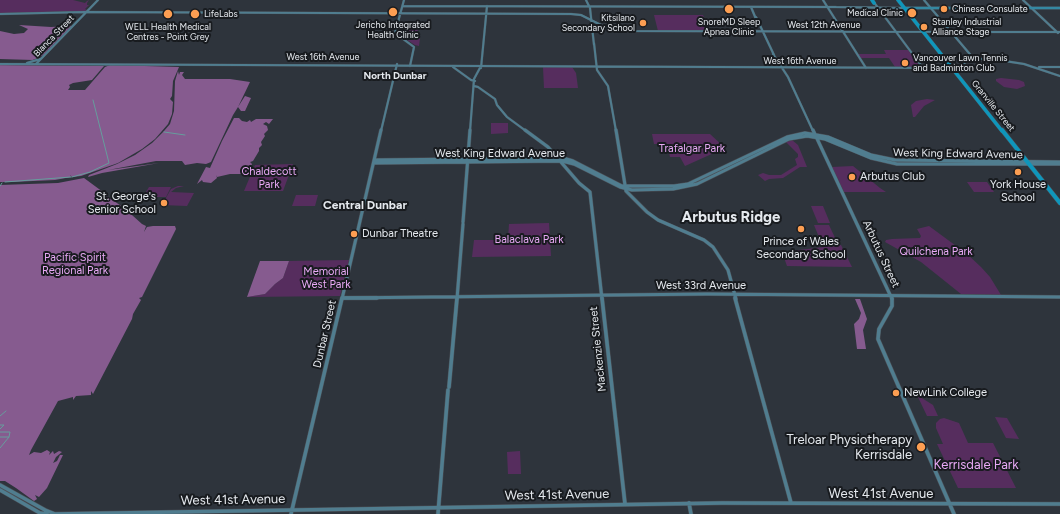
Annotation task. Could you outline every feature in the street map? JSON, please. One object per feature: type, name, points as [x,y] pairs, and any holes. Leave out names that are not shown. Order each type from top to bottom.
[{"type":"highway","name":"Granville Street","points":[[898,0],[1060,203]]},
{"type":"main road","name":"Blanca Street","points":[[37,64],[98,0]]},
{"type":"main road","points":[[404,0],[395,32],[414,46],[410,65]]},
{"type":"main road","points":[[823,0],[866,68]]},
{"type":"main road","points":[[924,0],[972,58]]},
{"type":"main road","points":[[1023,0],[1059,33]]},
{"type":"main road","points":[[586,1],[592,21],[597,66],[599,72],[608,84],[624,187],[647,212],[658,220],[696,235],[709,243],[728,270],[791,503]]},
{"type":"main road","points":[[873,1],[923,68]]},
{"type":"main road","points":[[403,6],[1060,8]]},
{"type":"main road","points":[[438,514],[474,86],[475,80],[481,70],[487,6]]},
{"type":"main road","name":"Arbutus Street","points":[[751,8],[773,54],[788,78],[891,296],[892,306],[877,335],[954,514]]},
{"type":"main road","points":[[0,15],[86,12],[486,14]]},
{"type":"main road","name":"West 12th Avenue","points":[[486,14],[576,14],[612,29],[629,31],[1059,33]]},
{"type":"main road","points":[[27,63],[42,58]]},
{"type":"main road","points":[[955,71],[966,61],[972,58],[1008,60],[1036,67],[1060,76]]},
{"type":"main road","name":"West 16th Avenue","points":[[0,64],[597,66]]},
{"type":"main road","name":"West 16th Avenue","points":[[0,64],[37,64]]},
{"type":"main road","name":"West 16th Avenue","points":[[410,65],[458,67],[490,64],[647,67],[923,68],[955,71]]},
{"type":"main road","name":"Dunbar Street","points":[[292,512],[397,65]]},
{"type":"main road","points":[[458,67],[471,80],[475,80]]},
{"type":"main road","points":[[1036,67],[1060,67]]},
{"type":"main road","points":[[474,86],[478,87],[495,99],[497,105],[507,117],[548,147],[563,162]]},
{"type":"main road","name":"West King Edward Avenue","points":[[375,161],[468,160],[563,162],[574,164],[615,185],[624,187],[673,189],[688,187],[699,183],[789,139],[800,136],[816,136],[830,140],[876,160],[897,164],[1060,163]]},
{"type":"main road","name":"West King Edward Avenue","points":[[375,161],[456,162],[476,159],[558,158],[573,161],[624,187]]},
{"type":"main road","name":"Mackenzie Street","points":[[563,162],[579,183],[590,192],[625,504]]},
{"type":"main road","points":[[617,184],[623,182]]},
{"type":"main road","name":"West 33rd Avenue","points":[[342,298],[602,295],[1060,297]]},
{"type":"main road","points":[[0,485],[46,513]]},
{"type":"main road","points":[[0,490],[40,513]]},
{"type":"main road","points":[[689,503],[691,514]]},
{"type":"main road","name":"West 41st Avenue","points":[[40,513],[292,512],[439,507],[689,503],[1060,504]]},
{"type":"green space","points":[[0,0],[73,0],[85,3],[89,0],[87,5],[89,5],[85,9],[87,10],[86,11],[0,13]]},
{"type":"green space","points":[[654,15],[703,15],[709,31],[658,31]]},
{"type":"green space","points":[[19,25],[51,27],[72,26],[44,55],[33,60],[0,59],[0,31],[14,34],[24,33],[28,29]]},
{"type":"green space","points":[[398,29],[418,29],[416,37],[420,38],[419,46],[398,34],[396,32]]},
{"type":"green space","points":[[884,50],[908,50],[921,67],[895,67],[889,58],[861,58],[858,54],[886,54]]},
{"type":"green space","points":[[0,65],[104,66],[92,80],[73,83],[69,85],[70,87],[68,90],[85,90],[105,67],[110,65],[179,67],[173,81],[172,96],[170,99],[173,102],[172,114],[168,124],[155,139],[142,149],[118,163],[81,176],[72,177],[70,175],[71,177],[55,180],[0,182]]},
{"type":"green space","points":[[543,67],[572,67],[576,73],[578,88],[544,88]]},
{"type":"green space","points":[[178,71],[179,75],[180,72],[184,72],[182,75],[185,79],[230,79],[250,82],[211,162],[206,164],[197,163],[185,165],[182,161],[156,161],[108,170],[159,163],[102,173],[88,177],[89,175],[135,155],[152,143],[170,124],[174,111],[175,81]]},
{"type":"green space","points":[[1001,78],[1019,80],[1024,82],[1025,86],[1017,89],[1004,87],[996,81],[996,79]]},
{"type":"green space","points":[[245,96],[251,98],[245,111],[241,111],[238,107]]},
{"type":"green space","points":[[927,99],[935,100],[924,106],[915,117],[913,117],[911,105],[916,101]]},
{"type":"green space","points":[[234,118],[239,118],[242,121],[247,122],[250,120],[251,122],[256,119],[273,119],[269,124],[266,122],[263,124],[267,126],[268,130],[264,134],[265,136],[261,142],[262,145],[259,148],[259,151],[253,161],[250,162],[252,164],[247,174],[230,174],[217,177],[216,175],[217,178],[211,183],[203,182],[202,180],[197,184],[206,167],[210,168]]},
{"type":"green space","points":[[491,123],[508,123],[508,133],[491,134]]},
{"type":"green space","name":"Trafalgar Park","points":[[652,134],[710,134],[725,148],[685,166],[680,157],[670,157],[667,144],[654,144]]},
{"type":"green space","points":[[792,140],[798,145],[807,167],[800,167],[783,178],[769,179],[765,181],[758,175],[763,173],[769,175],[781,175],[797,165],[795,159],[798,157],[798,154],[786,142]]},
{"type":"green space","name":"Chaldecott Park","points":[[293,164],[283,191],[244,191],[255,165]]},
{"type":"green space","name":"Arbutus Club","points":[[853,166],[886,192],[844,192],[832,167]]},
{"type":"green space","name":"Pacific Spirit Regional Park","points":[[84,178],[146,226],[144,232],[147,227],[153,226],[175,226],[176,229],[142,297],[139,298],[141,300],[133,314],[132,319],[93,394],[91,391],[91,395],[76,396],[73,400],[73,397],[58,401],[31,450],[29,455],[34,452],[41,453],[47,450],[50,452],[49,455],[53,451],[54,454],[59,451],[62,452],[56,457],[53,463],[57,461],[60,455],[63,455],[47,488],[39,497],[35,495],[37,499],[34,501],[5,481],[0,481],[0,185],[58,183]]},
{"type":"green space","points":[[967,182],[987,182],[994,192],[974,192]]},
{"type":"green space","points":[[178,186],[184,186],[176,188],[171,192],[194,193],[187,206],[162,205],[171,189]]},
{"type":"green space","points":[[149,187],[171,187],[166,197],[143,197]]},
{"type":"green space","points":[[296,195],[318,195],[315,206],[292,206]]},
{"type":"green space","points":[[811,206],[823,206],[830,223],[818,223]]},
{"type":"green space","name":"Balaclava Park","points":[[549,223],[551,256],[472,257],[474,240],[508,240],[509,224]]},
{"type":"green space","points":[[814,225],[829,225],[837,242],[821,242]]},
{"type":"green space","name":"Quilchena Park","points":[[929,226],[967,254],[981,267],[990,277],[1001,295],[961,294],[921,262],[885,242],[886,240],[892,239],[920,238],[921,236],[917,229]]},
{"type":"green space","points":[[841,245],[852,267],[787,266],[782,252]]},
{"type":"green space","name":"Memorial West Park","points":[[349,260],[340,296],[247,297],[265,294],[283,278],[289,261]]},
{"type":"green space","points":[[260,261],[289,261],[283,278],[265,294],[247,297]]},
{"type":"green space","points":[[855,299],[860,299],[867,319],[863,330],[866,349],[857,349],[854,324],[859,319],[861,313]]},
{"type":"green space","points":[[917,395],[933,405],[938,416],[927,416]]},
{"type":"green space","points":[[995,417],[1007,418],[1019,439],[1006,438]]},
{"type":"green space","name":"Kerrisdale Park","points":[[944,418],[959,423],[968,443],[993,443],[1016,488],[958,488],[937,444],[943,444],[936,428],[936,423],[940,419]]},
{"type":"green space","points":[[520,451],[521,474],[508,474],[507,452]]},
{"type":"waterway","points":[[72,177],[90,172],[109,163],[93,100]]},
{"type":"waterway","points":[[164,132],[185,135]]},
{"type":"waterway","points":[[5,182],[71,177]]},
{"type":"waterway","points":[[0,416],[6,411]]},
{"type":"waterway","points":[[0,425],[4,425],[0,429]]},
{"type":"waterway","points":[[0,432],[10,432],[9,437]]},
{"type":"waterway","points":[[0,437],[9,437]]},
{"type":"waterway","points":[[0,448],[9,437]]},
{"type":"place","name":"SnoreMD Sleep Apnea Clinic","points":[[729,9]]},
{"type":"place","name":"Chinese Consulate","points":[[944,9]]},
{"type":"place","name":"Jericho Integrated Health Clinic","points":[[393,12]]},
{"type":"place","name":"Medical Clinic","points":[[912,13]]},
{"type":"place","name":"WELL Health Medical Centres - Point Grey","points":[[168,14]]},
{"type":"place","name":"LifeLabs","points":[[195,14]]},
{"type":"place","name":"Kitsilano Secondary School","points":[[643,23]]},
{"type":"place","name":"Stanley Industrial Alliance Stage","points":[[924,27]]},
{"type":"place","name":"Vancouver Lawn Tennis and Badminton Club","points":[[905,63]]},
{"type":"place","name":"York House School","points":[[1018,172]]},
{"type":"place","name":"Arbutus Club","points":[[852,177]]},
{"type":"place","name":"St. George's Senior School","points":[[164,203]]},
{"type":"place","name":"Prince of Wales Secondary School","points":[[801,229]]},
{"type":"place","name":"Dunbar Theatre","points":[[354,234]]},
{"type":"place","name":"NewLink College","points":[[896,393]]},
{"type":"place","name":"Treloar Physiotherapy Kerrisdale","points":[[921,447]]},
{"type":"district","name":"North Dunbar","points":[[395,76]]},
{"type":"district","name":"Central Dunbar","points":[[365,205]]},
{"type":"district","name":"Arbutus Ridge","points":[[731,218]]}]
